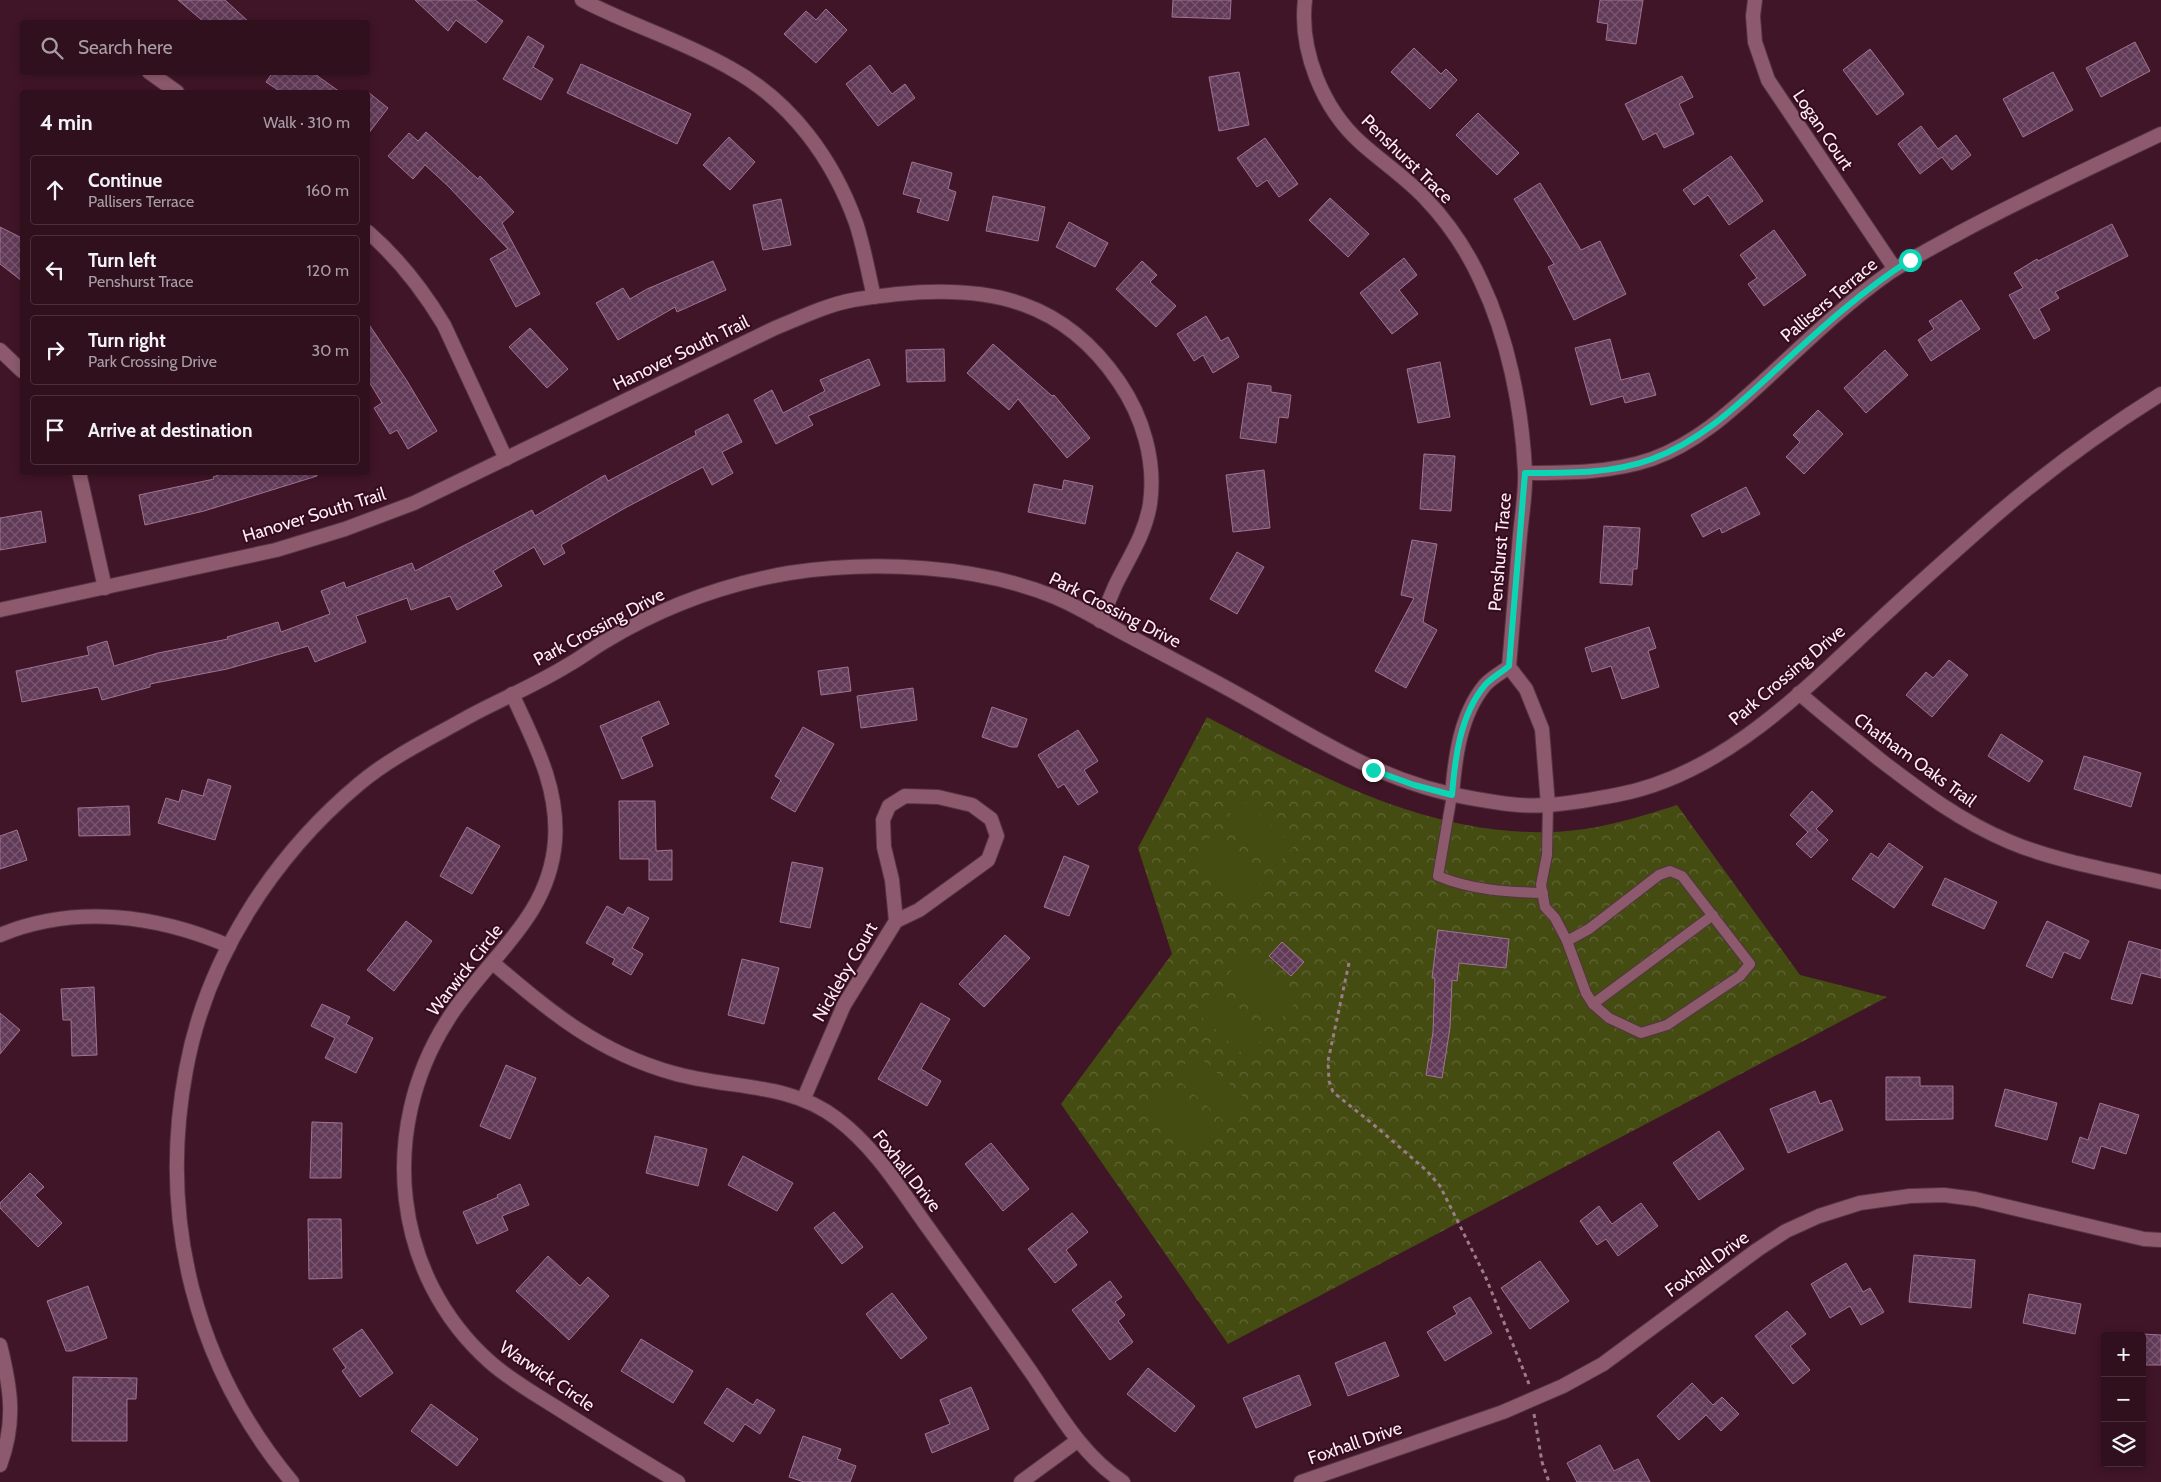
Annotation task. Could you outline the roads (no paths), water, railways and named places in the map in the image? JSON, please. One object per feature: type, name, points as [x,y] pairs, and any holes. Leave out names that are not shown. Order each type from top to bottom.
[{"type":"street","points":[[582,0],[731,68],[763,89],[792,115],[812,138],[842,188],[856,225],[874,297]]},
{"type":"street","name":"Penshurst Trace","points":[[1305,0],[1304,18],[1310,59],[1329,103],[1348,130],[1360,143],[1424,196],[1458,240],[1482,282],[1506,351],[1519,410],[1525,473],[1509,666]]},
{"type":"street","name":"Logan Court","points":[[1755,0],[1753,16],[1754,42],[1768,80],[1895,270]]},
{"type":"street","points":[[153,75],[174,90]]},
{"type":"street","name":"Pallisers Terrace","points":[[1525,473],[1571,473],[1617,469],[1652,459],[1677,448],[1705,431],[1732,410],[1821,329],[1895,270],[1986,218],[2161,134]]},
{"type":"street","points":[[370,234],[406,270],[444,325],[506,459]]},
{"type":"street","name":"Hanover South Trail","points":[[0,610],[276,550],[345,529],[414,503],[775,328],[852,300],[951,291],[986,294],[1021,303],[1065,325],[1090,345],[1111,370],[1124,389],[1138,418],[1144,433],[1151,474],[1150,503],[1143,532],[1100,621]]},
{"type":"street","points":[[0,350],[20,369]]},
{"type":"street","name":"Park Crossing Drive","points":[[292,1482],[247,1422],[211,1348],[195,1305],[185,1260],[177,1195],[180,1102],[189,1053],[203,1006],[229,946],[266,885],[296,846],[358,785],[416,745],[564,668],[604,642],[645,619],[687,601],[731,586],[784,574],[830,568],[886,566],[968,574],[1013,584],[1057,598],[1236,693],[1350,758],[1414,785],[1452,795],[1506,804],[1548,805],[1626,793],[1671,778],[1700,765],[1766,721],[1800,693],[2008,505],[2051,470],[2121,419],[2161,394]]},
{"type":"street","points":[[80,475],[105,588]]},
{"type":"street","points":[[1452,795],[1455,759],[1468,714],[1485,684],[1509,666],[1526,689],[1542,729],[1548,805]]},
{"type":"street","name":"Chatham Oaks Trail","points":[[1800,693],[1824,716],[1931,800],[1969,823],[2012,842],[2052,856],[2161,882]]},
{"type":"street","name":"Warwick Circle","points":[[512,694],[545,765],[555,811],[555,842],[550,873],[538,902],[522,929],[446,1021],[428,1056],[410,1106],[403,1166],[405,1198],[413,1240],[435,1293],[457,1326],[492,1364],[528,1389],[678,1482]]},
{"type":"street","name":"Nickleby Court","points":[[804,1098],[844,1005],[896,920],[919,910],[988,860],[997,836],[991,819],[972,805],[938,796],[905,796],[889,806],[883,820],[884,847],[892,880],[896,920]]},
{"type":"street","points":[[0,935],[58,919],[93,916],[165,923],[229,946]]},
{"type":"street","name":"Foxhall Drive","points":[[493,963],[548,1009],[583,1034],[625,1057],[676,1074],[792,1094],[804,1098],[837,1118],[876,1156],[1020,1356],[1077,1440],[1096,1461],[1123,1482]]},
{"type":"street","name":"Foxhall Drive","points":[[1300,1482],[1494,1415],[1563,1386],[1603,1364],[1786,1231],[1819,1216],[1860,1203],[1910,1196],[1944,1195],[1975,1199],[2144,1239],[2161,1240]]},
{"type":"street","points":[[0,1345],[12,1405],[9,1433],[0,1465]]},
{"type":"street","points":[[1021,1482],[1077,1440]]},
{"type":"lane","points":[[1452,795],[1438,876],[1465,885],[1511,892],[1543,893]]},
{"type":"lane","points":[[1548,805],[1547,855],[1541,884],[1545,907],[1555,918],[1567,941],[1586,993],[1593,1004],[1609,1018],[1641,1033],[1667,1025],[1740,976],[1750,964],[1682,876],[1670,871],[1659,876],[1589,929],[1567,941]]},
{"type":"lane","points":[[1593,1004],[1713,915]]}]
